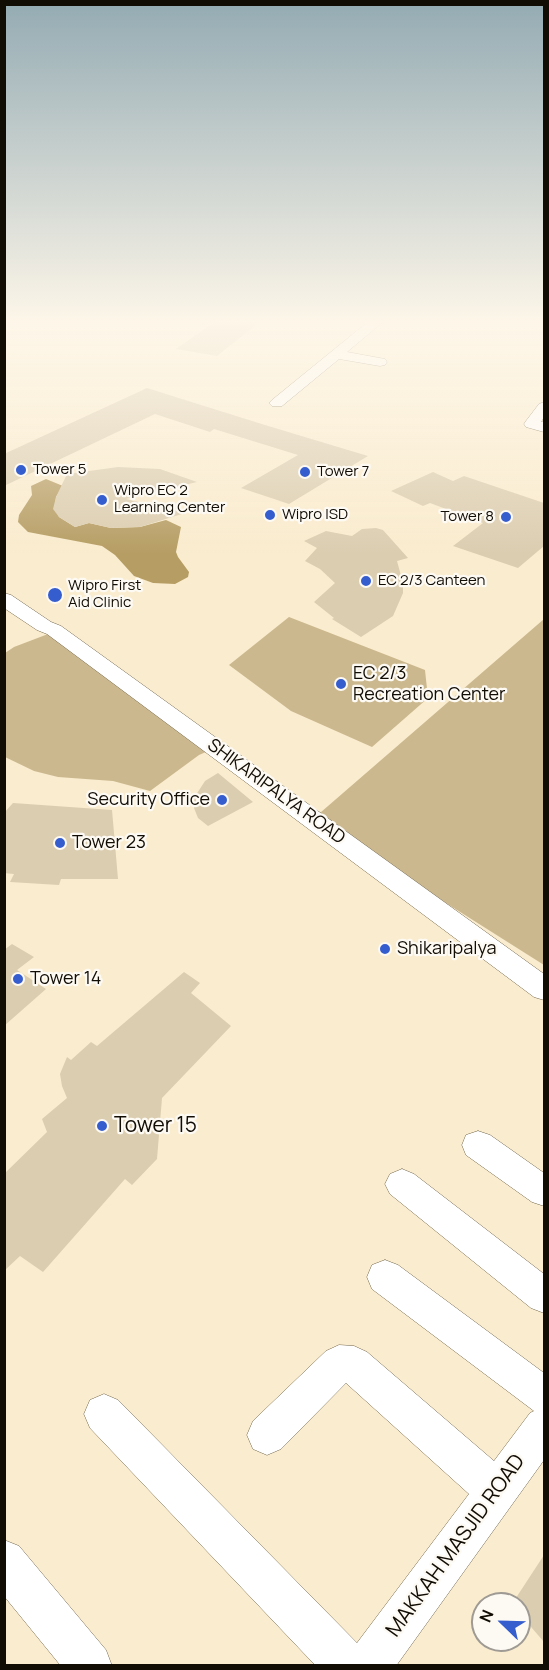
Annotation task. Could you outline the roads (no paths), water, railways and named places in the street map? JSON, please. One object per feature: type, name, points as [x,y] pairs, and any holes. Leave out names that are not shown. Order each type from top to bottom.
[{"type":"street","points":[[277,403],[282,399]]},
{"type":"street","points":[[544,407],[532,424],[544,427]]},
{"type":"street","points":[[4,581],[56,622],[54,630]]},
{"type":"street","name":"SHIKARIPALYA ROAD","points":[[4,599],[44,626],[54,630],[544,989]]},
{"type":"street","points":[[478,1145],[544,1191]]},
{"type":"street","points":[[402,1184],[544,1296]]},
{"type":"street","points":[[385,1277],[544,1396]]},
{"type":"street","points":[[267,1435],[339,1364],[354,1365],[497,1491]]},
{"type":"street","points":[[104,1414],[348,1665]]},
{"type":"street","name":"MAKKAH MASJID ROAD","points":[[368,1665],[544,1427]]},
{"type":"street","points":[[4,1562],[90,1665]]},
{"type":"place","name":"Tower 5","points":[[21,470]]},
{"type":"place","name":"Tower 7","points":[[305,472]]},
{"type":"place","name":"Wipro EC 2 Learning Center","points":[[102,500]]},
{"type":"place","name":"Wipro ISD","points":[[270,515]]},
{"type":"place","name":"Tower 8","points":[[506,517]]},
{"type":"place","name":"EC 2/3 Canteen","points":[[366,581]]},
{"type":"place","name":"Wipro First Aid Clinic","points":[[55,595]]},
{"type":"place","name":"EC 2/3 Recreation Center","points":[[341,684]]},
{"type":"place","name":"Security Office","points":[[222,800]]},
{"type":"place","name":"Tower 23","points":[[60,843]]},
{"type":"place","name":"Shikaripalya","points":[[385,949]]},
{"type":"place","name":"Tower 14","points":[[18,979]]},
{"type":"place","name":"Tower 15","points":[[102,1126]]}]
